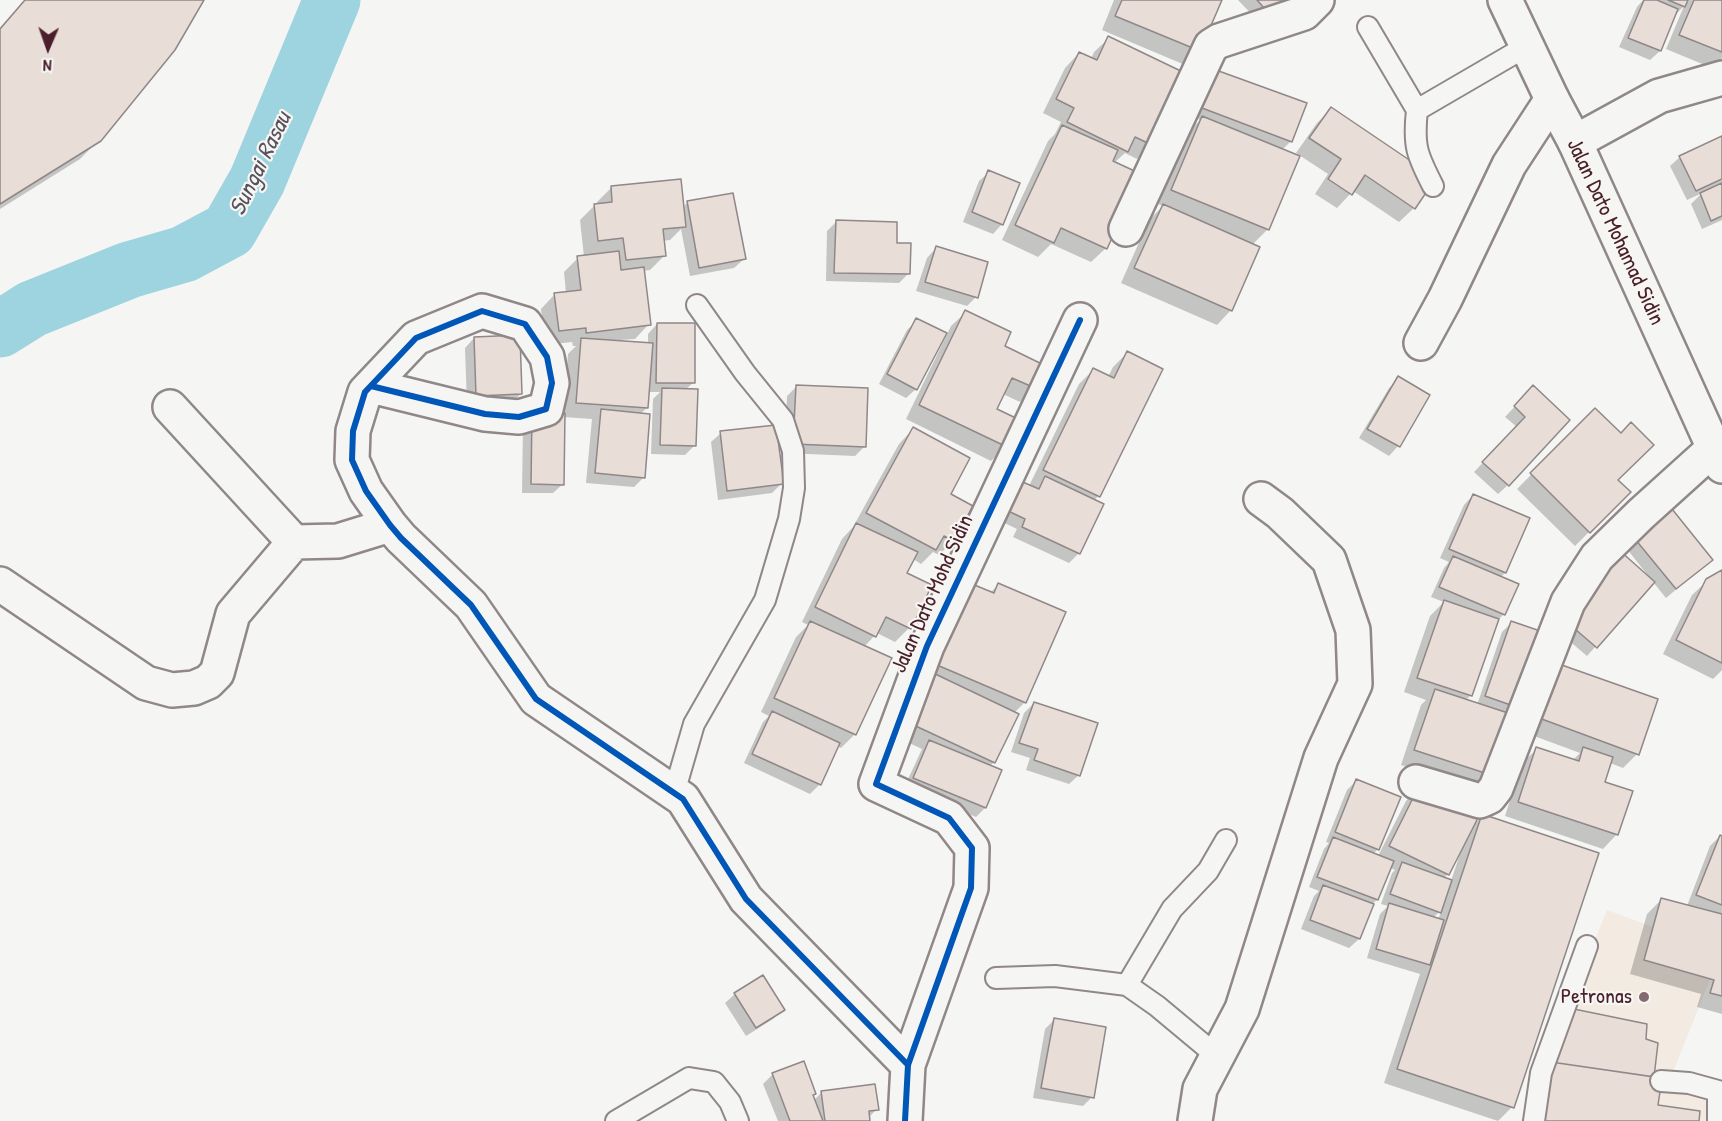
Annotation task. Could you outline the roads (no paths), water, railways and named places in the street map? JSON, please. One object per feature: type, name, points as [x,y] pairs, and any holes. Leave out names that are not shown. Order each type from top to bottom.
[{"type":"street","points":[[1126,229],[1210,46],[1304,13],[1317,0]]},
{"type":"street","name":"Jalan Dato Mohamad Sidin","points":[[1505,0],[1575,142],[1718,457]]},
{"type":"street","points":[[1575,142],[1659,96],[1722,78]]},
{"type":"street","points":[[1421,343],[1445,299],[1509,165],[1552,99]]},
{"type":"street","points":[[371,386],[485,414],[519,417],[546,409],[552,383],[547,357],[525,324],[482,311],[416,338],[365,392],[353,431],[352,460],[366,491],[401,538],[471,605],[536,699],[683,799],[746,899],[908,1065]]},
{"type":"street","name":"Jalan Dato Mohd Sidin","points":[[905,1121],[908,1065],[971,888],[972,848],[949,818],[876,784],[927,646],[1080,320]]},
{"type":"street","points":[[170,407],[294,542]]},
{"type":"street","points":[[1416,782],[1480,801],[1489,797],[1496,788],[1568,602],[1596,557],[1641,514],[1718,457]]},
{"type":"street","points":[[1195,1121],[1200,1089],[1242,1009],[1321,758],[1355,684],[1353,630],[1329,560],[1280,513],[1261,499]]},
{"type":"street","points":[[0,584],[146,683],[172,690],[194,688],[208,682],[217,673],[233,614],[294,542],[338,541],[390,525]]},
{"type":"lane","points":[[1368,27],[1417,111],[1414,134],[1418,158],[1433,186]]},
{"type":"lane","points":[[1417,111],[1527,46]]},
{"type":"lane","points":[[674,793],[694,724],[765,600],[789,519],[794,488],[793,451],[783,420],[745,373],[697,305]]},
{"type":"lane","points":[[1127,985],[1172,909],[1208,871],[1226,840]]},
{"type":"lane","points":[[1534,1121],[1545,1073],[1587,946]]},
{"type":"lane","points":[[996,978],[1055,976],[1127,985],[1157,1006],[1217,1056]]},
{"type":"lane","points":[[616,1121],[689,1078],[714,1082],[730,1102],[738,1121]]},
{"type":"lane","points":[[1661,1082],[1689,1083],[1718,1091],[1718,1121]]},
{"type":"waterway","name":"Sungai Rasau","points":[[0,329],[32,309],[129,270],[184,254],[229,230],[257,181],[332,0]]},
{"type":"place","name":"Petronas","points":[[1644,997]]}]
